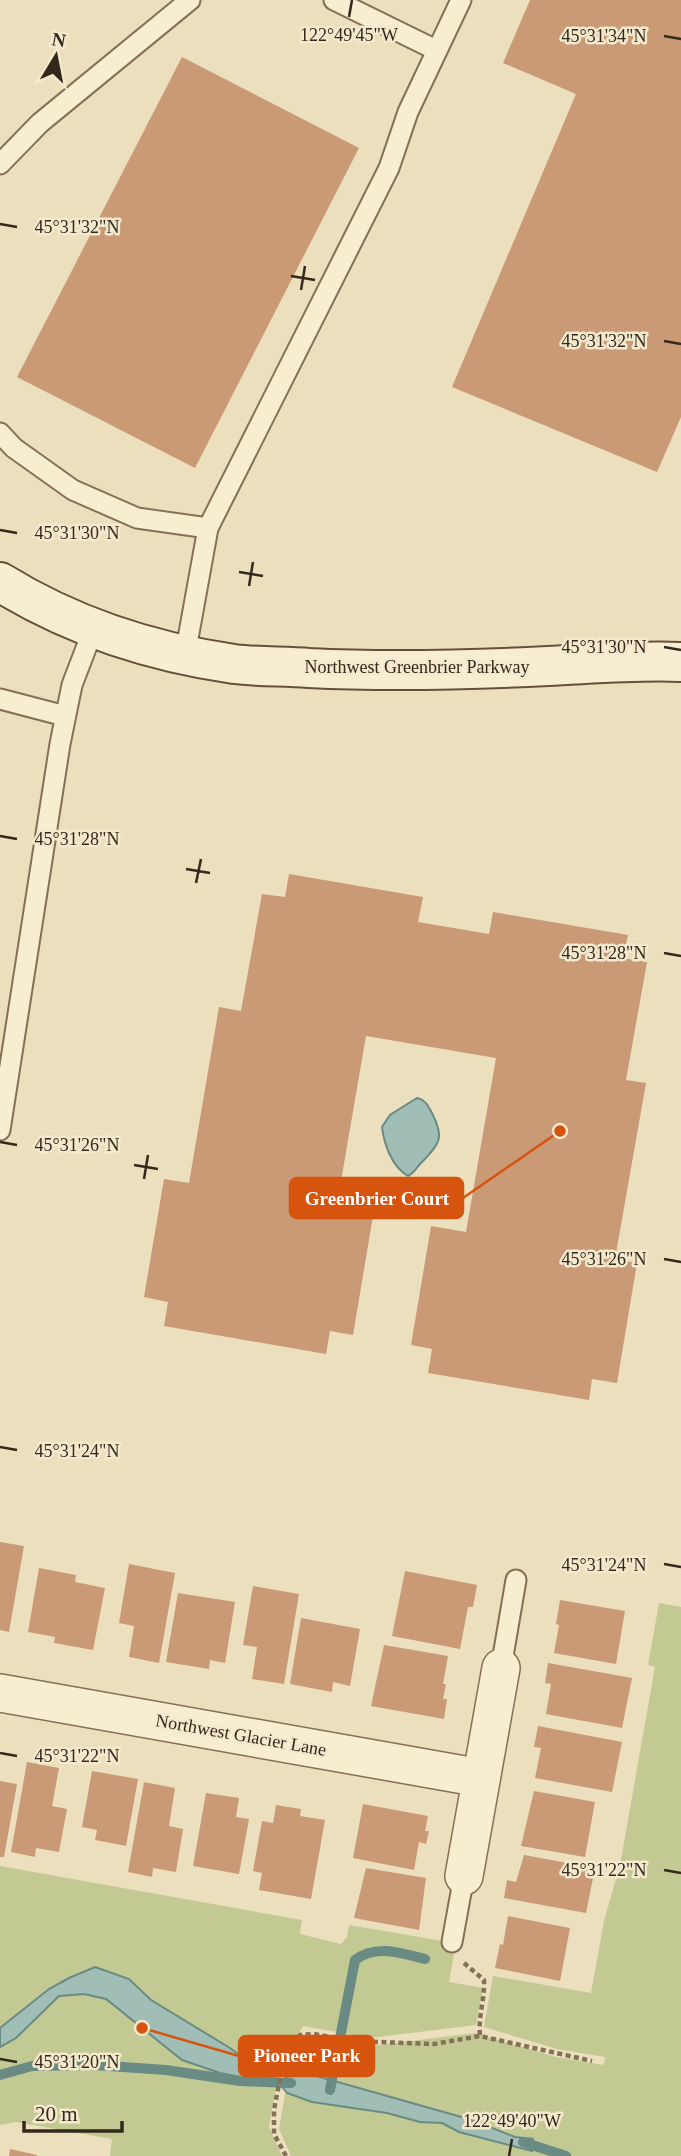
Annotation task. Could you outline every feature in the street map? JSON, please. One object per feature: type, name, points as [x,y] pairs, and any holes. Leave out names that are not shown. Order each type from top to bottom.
[{"type":"street","name":"Northwest Greenbrier Parkway","points":[[0,582],[38,606],[93,629],[185,654],[236,664],[370,671],[681,662]]},
{"type":"street","points":[[464,1876],[501,1668]]},
{"type":"street","name":"Northwest Glacier Lane","points":[[0,1693],[481,1778]]},
{"type":"lane","points":[[0,164],[40,123],[190,0]]},
{"type":"lane","points":[[334,0],[436,50]]},
{"type":"lane","points":[[185,654],[208,528],[389,168],[408,112],[461,0]]},
{"type":"lane","points":[[0,433],[14,448],[73,490],[137,518],[208,528]]},
{"type":"lane","points":[[0,1130],[65,716],[72,685],[93,629]]},
{"type":"lane","points":[[0,699],[65,716]]},
{"type":"lane","points":[[501,1668],[516,1580]]},
{"type":"lane","points":[[452,1942],[464,1876]]},
{"type":"path","points":[[452,1942],[464,1964],[484,1980],[478,2021],[480,2036]]},
{"type":"path","points":[[286,2156],[274,2134],[274,2110],[283,2063],[290,2045],[300,2035],[313,2034],[352,2041],[434,2044],[480,2036],[592,2061]]},
{"type":"green space","points":[[659,1603],[681,1607],[681,2156],[291,2156],[279,2129],[290,2067],[307,2038],[362,2047],[475,2033],[556,2057],[604,2065],[605,2057],[557,2049],[484,2027],[493,1976],[591,1993],[604,1921],[620,1865],[655,1667],[648,1665]]},
{"type":"green space","points":[[0,1866],[302,1920],[300,1934],[341,1944],[347,1937],[349,1925],[449,1942],[455,1949],[449,1982],[483,1988],[476,2025],[370,2038],[303,2026],[279,2070],[269,2127],[282,2156],[110,2156],[112,2139],[16,2122],[0,2125]]},
{"type":"water","points":[[417,1098],[425,1102],[432,1113],[439,1139],[408,1176],[397,1167],[390,1154],[382,1127],[390,1115]]},
{"type":"water","points":[[95,1967],[129,1979],[151,2000],[230,2048],[251,2064],[264,2079],[255,2080],[220,2073],[182,2060],[106,1999],[84,1994],[59,1996],[16,2038],[0,2047],[0,2028],[49,1989]]},
{"type":"water","points":[[293,2072],[313,2075],[472,2120],[515,2137],[533,2139],[532,2151],[459,2132],[442,2123],[420,2122],[387,2113],[312,2102],[287,2093],[279,2083]]},
{"type":"building","points":[[530,0],[681,0],[681,417],[657,472],[452,387],[576,94],[503,63]]},
{"type":"building","points":[[182,57],[359,148],[195,468],[17,377]]},
{"type":"building","points":[[289,874],[423,897],[418,922],[489,934],[493,912],[628,935],[623,958],[647,962],[626,1080],[646,1083],[615,1259],[637,1263],[617,1383],[592,1379],[589,1400],[428,1373],[432,1349],[411,1345],[431,1226],[466,1232],[496,1058],[366,1036],[336,1210],[373,1216],[353,1335],[330,1331],[326,1354],[164,1326],[168,1302],[144,1297],[164,1179],[189,1183],[219,1007],[241,1011],[262,894],[285,897]]},
{"type":"building","points":[[0,1542],[24,1546],[9,1632],[0,1630]]},
{"type":"building","points":[[129,1564],[175,1573],[159,1663],[129,1657],[134,1626],[119,1623]]},
{"type":"building","points":[[39,1568],[76,1575],[75,1582],[105,1588],[93,1650],[54,1643],[55,1637],[28,1632]]},
{"type":"building","points":[[405,1571],[477,1585],[473,1607],[468,1607],[460,1649],[392,1636]]},
{"type":"building","points":[[253,1586],[299,1594],[284,1684],[252,1679],[257,1647],[243,1645]]},
{"type":"building","points":[[178,1593],[235,1602],[225,1663],[210,1660],[209,1669],[166,1662]]},
{"type":"building","points":[[560,1600],[625,1611],[616,1664],[554,1653]]},
{"type":"building","points":[[301,1618],[360,1629],[350,1686],[333,1682],[332,1692],[290,1684]]},
{"type":"building","points":[[384,1645],[448,1656],[443,1684],[446,1684],[443,1699],[447,1699],[444,1719],[371,1706]]},
{"type":"building","points":[[548,1663],[632,1678],[622,1728],[546,1714],[551,1684],[545,1683]]},
{"type":"building","points":[[538,1726],[622,1742],[612,1792],[535,1778],[541,1748],[534,1747]]},
{"type":"building","points":[[27,1762],[59,1768],[52,1806],[67,1809],[59,1852],[36,1848],[35,1857],[11,1852]]},
{"type":"building","points":[[92,1771],[138,1779],[126,1846],[95,1840],[97,1830],[82,1827]]},
{"type":"building","points":[[0,1781],[17,1784],[4,1857],[0,1857]]},
{"type":"building","points":[[144,1782],[175,1788],[169,1826],[183,1829],[176,1872],[153,1868],[152,1877],[128,1872]]},
{"type":"building","points":[[534,1791],[595,1802],[585,1857],[521,1846]]},
{"type":"building","points":[[206,1793],[239,1798],[236,1817],[249,1819],[239,1874],[193,1866]]},
{"type":"building","points":[[363,1804],[428,1816],[426,1844],[419,1842],[414,1870],[353,1858]]},
{"type":"building","points":[[276,1805],[301,1809],[300,1816],[325,1820],[311,1899],[259,1890],[262,1873],[253,1871],[262,1821],[273,1823]]},
{"type":"building","points":[[524,1855],[595,1868],[586,1913],[504,1898],[507,1880],[516,1882]]},
{"type":"building","points":[[366,1868],[426,1878],[419,1930],[354,1918]]},
{"type":"building","points":[[508,1916],[570,1928],[560,1981],[495,1968],[500,1944],[503,1945]]},
{"type":"building","points":[[10,2149],[37,2155],[9,2156]]},
{"type":"waterway","points":[[330,2090],[355,1960],[371,1952],[380,1951],[398,1952],[425,1959]]},
{"type":"waterway","points":[[0,2075],[32,2066],[94,2065],[166,2070],[240,2081],[291,2083]]},
{"type":"waterway","points":[[523,2142],[566,2156]]},
{"type":"place","name":"Greenbrier Court","points":[[560,1131]]},
{"type":"place","name":"Pioneer Park","points":[[142,2028]]}]
